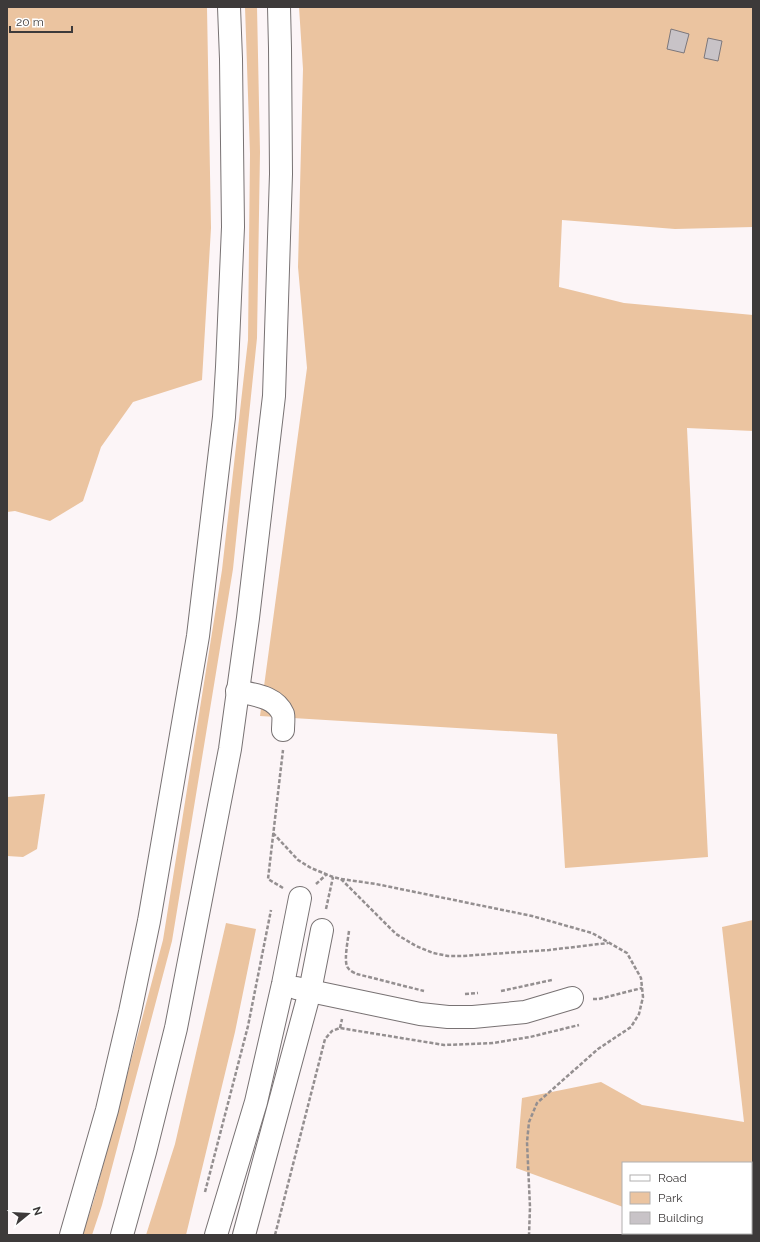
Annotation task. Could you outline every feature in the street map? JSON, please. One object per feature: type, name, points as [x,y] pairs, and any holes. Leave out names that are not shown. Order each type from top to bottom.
[{"type":"main road","points":[[122,1235],[145,1152],[176,1028],[230,749],[264,490],[274,396],[275,366],[281,174],[279,14]]},
{"type":"main road","points":[[71,1235],[107,1110],[151,913],[198,636],[224,418],[227,367],[233,226],[229,16]]},
{"type":"main road","points":[[238,691],[275,702],[283,715],[283,730]]},
{"type":"main road","points":[[216,1235],[256,1102],[284,984],[300,898]]},
{"type":"main road","points":[[244,1235],[310,991],[322,930]]},
{"type":"main road","points":[[284,984],[310,991],[420,1014],[448,1017],[473,1017],[525,1012],[572,998]]},
{"type":"path","points":[[283,730],[283,754],[268,879],[300,898]]},
{"type":"path","points":[[273,833],[298,860],[311,868],[341,879],[376,884],[532,916],[592,933],[626,953],[641,978],[643,997],[639,1014],[631,1027],[598,1049],[537,1103],[529,1122],[527,1142],[530,1207],[528,1235]]},
{"type":"path","points":[[322,930],[334,876]]},
{"type":"path","points":[[341,879],[396,934],[416,946],[433,953],[448,956],[462,956],[549,950],[609,942]]},
{"type":"path","points":[[203,1199],[248,1026],[271,910]]},
{"type":"path","points":[[349,931],[346,959],[347,966],[352,971],[357,974],[432,993]]},
{"type":"path","points":[[499,992],[558,978]]},
{"type":"path","points":[[572,998],[599,999],[642,988]]},
{"type":"path","points":[[463,994],[484,993]]},
{"type":"path","points":[[275,1235],[324,1039],[332,1031],[340,1028],[444,1046],[530,1037],[579,1025]]},
{"type":"green space","points":[[7,7],[207,8],[211,228],[202,380],[133,402],[101,447],[83,501],[50,521],[15,511],[7,512]]},
{"type":"green space","points":[[245,7],[257,7],[260,152],[257,338],[233,569],[172,941],[102,1205],[92,1235],[82,1235],[93,1203],[163,940],[222,570],[248,340],[250,154]]},
{"type":"green space","points":[[299,7],[753,7],[753,227],[675,229],[562,220],[559,287],[624,303],[753,315],[753,431],[687,428],[708,857],[565,868],[557,734],[260,716],[307,368],[298,267],[303,69]]},
{"type":"green space","points":[[45,794],[37,849],[23,857],[7,856],[7,797]]},
{"type":"green space","points":[[753,920],[753,1235],[696,1234],[752,1234],[752,1162],[622,1162],[622,1207],[516,1168],[522,1098],[601,1082],[642,1105],[744,1122],[722,927]]},
{"type":"green space","points":[[226,923],[256,929],[235,1032],[186,1235],[146,1235],[175,1144]]},
{"type":"building","points":[[671,29],[689,34],[684,53],[667,49]]},
{"type":"building","points":[[708,38],[722,41],[718,61],[704,58]]}]
